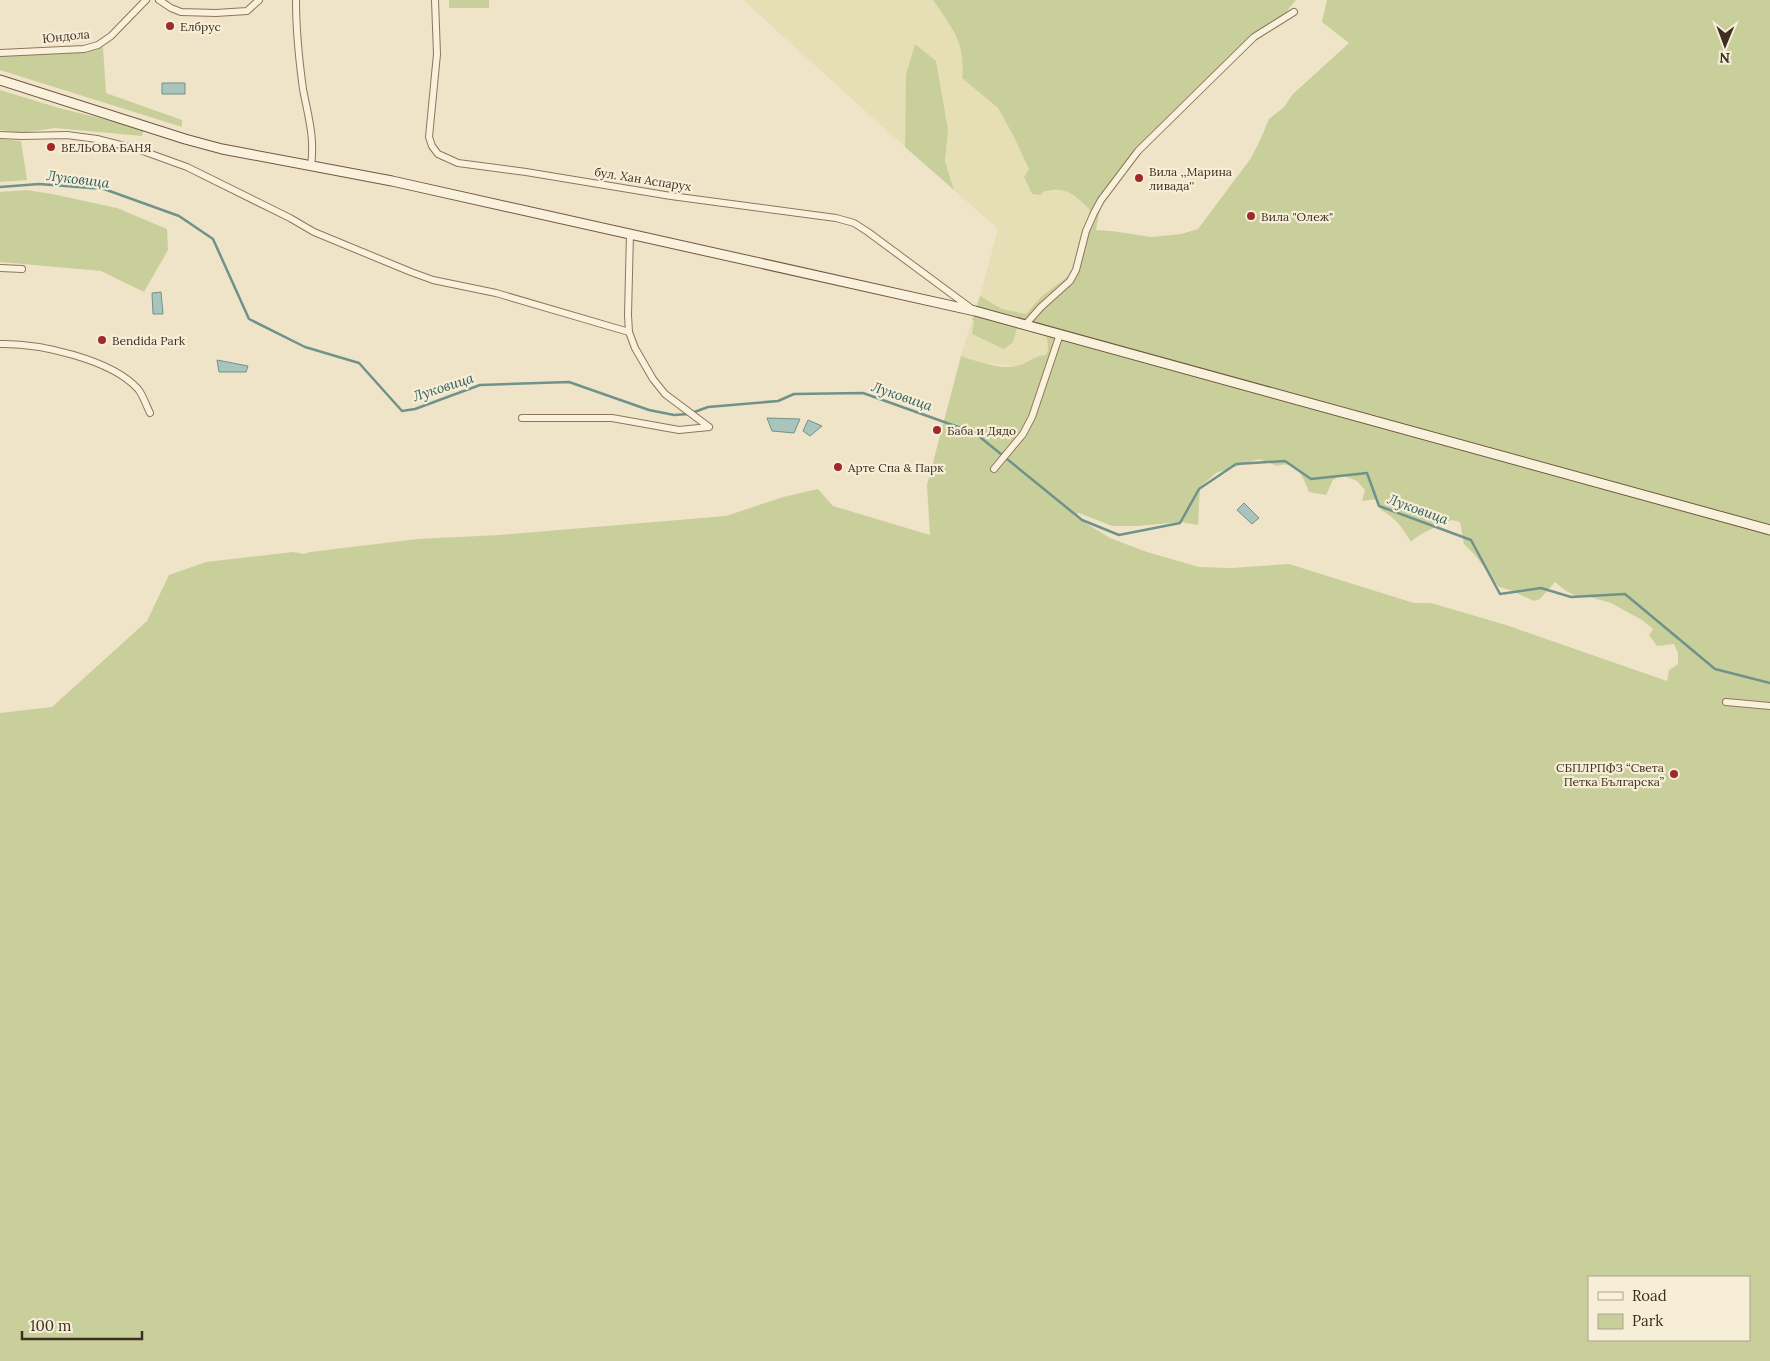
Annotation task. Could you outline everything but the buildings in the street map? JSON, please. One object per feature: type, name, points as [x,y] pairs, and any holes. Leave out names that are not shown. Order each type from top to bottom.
[{"type":"main road","points":[[0,80],[184,139],[222,149],[401,183],[975,311],[1770,530]]},
{"type":"street","name":"Юндола","points":[[0,53],[84,49],[98,45],[111,36],[146,0]]},
{"type":"street","points":[[159,0],[181,12],[216,13],[247,11],[259,0]]},
{"type":"street","points":[[296,0],[298,46],[313,143],[311,166]]},
{"type":"street","name":"бул. Хан Аспарух","points":[[435,0],[437,54],[429,137],[432,146],[438,154],[446,159],[458,163],[526,172],[671,196],[815,215],[854,224],[868,232],[975,311]]},
{"type":"street","points":[[1025,325],[1041,307],[1070,281],[1076,270],[1086,231],[1094,213],[1101,200],[1138,151],[1254,37],[1294,12]]},
{"type":"street","points":[[0,135],[67,135],[140,150],[187,168],[290,218],[314,232],[411,272],[433,280],[496,293],[629,332]]},
{"type":"street","points":[[522,418],[612,418],[679,430],[709,427],[689,410],[665,394],[653,379],[635,348],[629,332],[628,315],[630,233]]},
{"type":"street","points":[[0,268],[22,269]]},
{"type":"street","points":[[994,468],[1023,434],[1032,417],[1060,334]]},
{"type":"street","points":[[0,344],[19,344],[47,348],[76,355],[112,371],[127,379],[139,390],[150,413]]},
{"type":"street","points":[[1726,702],[1770,706]]},
{"type":"shaded area","points":[[743,0],[933,0],[952,27],[960,45],[964,61],[962,78],[998,108],[1014,137],[1029,169],[1024,177],[1032,194],[1041,195],[1043,192],[1062,190],[1071,193],[1090,210],[1072,273],[1041,297],[1026,315],[1002,309],[980,296],[998,229],[954,190],[945,161],[948,130],[906,75],[905,147]]},
{"type":"shaded area","points":[[972,320],[1013,342],[1017,329],[1037,329],[1047,338],[1048,350],[1046,355],[1016,366],[981,363],[961,356]]},
{"type":"green space","points":[[449,0],[489,0],[489,8],[449,8]]},
{"type":"green space","points":[[933,0],[1296,0],[1287,11],[1289,16],[1277,27],[1266,30],[1244,46],[1145,146],[1105,198],[1099,213],[1096,230],[1151,237],[1181,234],[1198,229],[1251,158],[1269,119],[1284,107],[1293,94],[1349,43],[1322,22],[1327,0],[1770,0],[1770,1361],[0,1361],[0,713],[52,707],[147,621],[169,575],[206,562],[293,552],[304,554],[418,539],[499,535],[726,516],[783,497],[818,489],[833,506],[930,535],[927,485],[961,356],[988,364],[1010,367],[1020,365],[1038,356],[1046,355],[1048,350],[1047,338],[1037,329],[1017,329],[1013,342],[1004,349],[972,334],[974,321],[972,320],[980,296],[1002,309],[1026,314],[1041,297],[1072,273],[1090,210],[1070,193],[1064,191],[1052,190],[1043,192],[1041,195],[1032,194],[1024,177],[1029,169],[998,108],[962,78],[963,66],[960,45],[952,28]],"holes":[[[1259,459],[1277,466],[1284,464],[1294,467],[1302,475],[1309,492],[1326,495],[1333,480],[1342,475],[1357,481],[1365,490],[1362,501],[1377,499],[1381,510],[1399,524],[1411,542],[1425,532],[1452,520],[1460,522],[1464,544],[1475,555],[1499,587],[1534,601],[1540,599],[1555,582],[1566,591],[1579,597],[1590,597],[1611,603],[1642,620],[1653,629],[1649,635],[1657,646],[1674,644],[1678,653],[1678,664],[1669,670],[1667,681],[1506,625],[1431,603],[1414,603],[1289,564],[1231,568],[1199,567],[1147,552],[1110,538],[1074,516],[1079,513],[1112,526],[1138,526],[1181,522],[1198,525],[1200,487],[1216,473]]]},
{"type":"green space","points":[[915,44],[936,61],[948,130],[945,161],[954,190],[905,147],[906,75]]},
{"type":"green space","points":[[103,47],[106,93],[182,120],[182,127],[0,70],[0,54],[88,50]]},
{"type":"green space","points":[[0,90],[59,108],[144,129],[142,136],[55,128],[21,133],[0,130]]},
{"type":"green space","points":[[0,139],[21,141],[27,180],[0,182]]},
{"type":"green space","points":[[26,190],[117,208],[167,229],[168,250],[144,292],[101,271],[0,262],[0,192]]},
{"type":"water","points":[[162,83],[185,83],[185,94],[162,94]]},
{"type":"water","points":[[161,292],[163,314],[153,314],[152,293]]},
{"type":"water","points":[[217,360],[248,366],[246,372],[219,372]]},
{"type":"water","points":[[767,418],[800,419],[794,433],[772,431]]},
{"type":"water","points":[[808,420],[822,426],[810,436],[803,431]]},
{"type":"water","points":[[1244,503],[1259,518],[1252,524],[1237,510]]},
{"type":"waterway","name":"Луковица","points":[[0,187],[39,184],[104,189],[179,216],[213,239],[249,319],[305,347],[359,363],[402,411],[415,409],[480,385],[569,382],[649,410],[674,415],[689,414],[708,407],[778,401],[794,394],[863,393],[975,433],[1082,520],[1119,535],[1180,523],[1199,489],[1236,464],[1285,461],[1311,479],[1367,473],[1379,506],[1471,540],[1500,594],[1541,588],[1571,597],[1625,594],[1715,669],[1770,683]]},
{"type":"place","name":"Елбрус","points":[[170,26]]},
{"type":"place","name":"ВЕЛЬОВА БАНЯ","points":[[51,147]]},
{"type":"place","name":"Вила ,,Марина ливада''","points":[[1139,178]]},
{"type":"place","name":"Вила \"Олеж\"","points":[[1251,216]]},
{"type":"place","name":"Bendida Park","points":[[102,340]]},
{"type":"place","name":"Баба и Дядо","points":[[937,430]]},
{"type":"place","name":"Арте Спа & Парк","points":[[838,467]]},
{"type":"place","name":"СБПЛРПФЗ “Света Петка Българска”","points":[[1674,774]]}]
